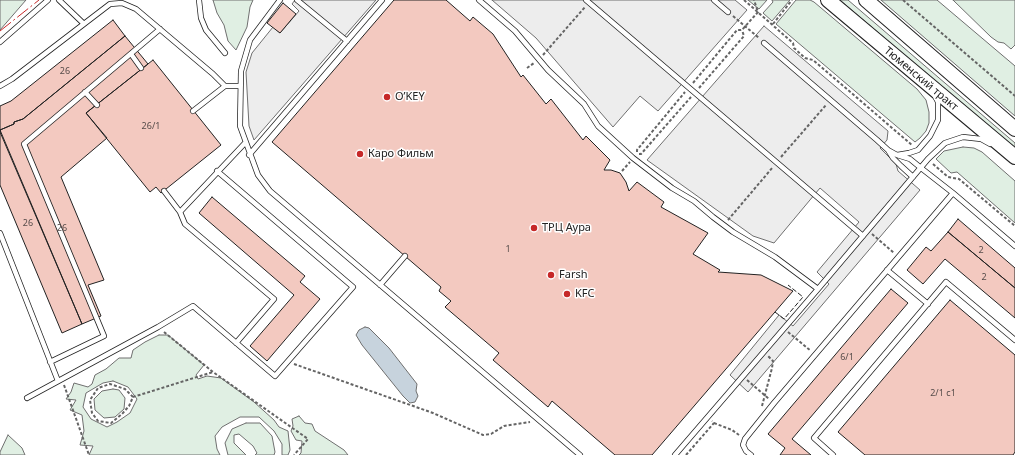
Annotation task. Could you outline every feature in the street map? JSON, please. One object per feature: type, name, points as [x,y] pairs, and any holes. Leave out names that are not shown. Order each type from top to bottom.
[{"type":"main road","name":"Тюменский тракт","points":[[828,0],[1013,156]]},
{"type":"main road","points":[[866,0],[1015,129]]},
{"type":"lane","points":[[0,42],[48,0]]},
{"type":"lane","points":[[59,0],[83,23]]},
{"type":"lane","points":[[199,0],[201,18],[206,30],[225,53]]},
{"type":"lane","points":[[280,0],[250,40],[241,71],[240,126],[249,155],[258,175],[270,191],[580,455]]},
{"type":"lane","points":[[297,0],[347,41]]},
{"type":"lane","points":[[249,155],[382,0]]},
{"type":"lane","points":[[479,0],[515,31],[548,70],[584,104],[598,126],[633,158],[672,188],[694,201],[733,232],[775,257],[818,290]]},
{"type":"lane","points":[[714,0],[728,12]]},
{"type":"lane","points":[[588,1],[862,236]]},
{"type":"lane","points":[[0,86],[12,79],[83,23],[110,4],[122,3],[136,9],[213,74],[225,86]]},
{"type":"lane","points":[[50,362],[104,336],[24,144],[160,29]]},
{"type":"lane","points":[[764,43],[888,150],[910,160],[921,168],[1015,246]]},
{"type":"lane","points":[[131,54],[141,68]]},
{"type":"lane","points":[[897,155],[918,150],[930,136],[938,120],[938,102],[929,85]]},
{"type":"lane","points":[[193,111],[225,86],[240,86]]},
{"type":"lane","points":[[85,92],[97,105]]},
{"type":"lane","points":[[675,455],[818,290],[928,159],[945,143],[963,137],[981,139],[1013,156]]},
{"type":"lane","points":[[180,212],[245,143]]},
{"type":"lane","points":[[888,150],[892,158],[913,177]]},
{"type":"lane","points":[[27,398],[158,328],[192,306],[275,376],[353,287],[217,171]]},
{"type":"lane","points":[[164,191],[180,212],[185,224],[274,300],[236,343]]},
{"type":"lane","points":[[751,455],[746,451],[743,445],[745,439],[953,193]]},
{"type":"lane","points":[[0,233],[50,362],[60,380]]},
{"type":"lane","points":[[380,285],[405,256]]},
{"type":"lane","points":[[887,270],[928,304]]},
{"type":"lane","points":[[833,455],[814,438],[946,282],[1015,340]]},
{"type":"path","points":[[744,0],[793,43],[794,48],[805,58],[813,60],[918,150]]},
{"type":"path","points":[[754,0],[758,12]]},
{"type":"path","points":[[772,24],[792,0]]},
{"type":"path","points":[[903,0],[1015,96]]},
{"type":"path","points":[[527,68],[540,60],[588,1]]},
{"type":"path","points":[[728,12],[764,43]]},
{"type":"path","points":[[742,30],[758,12]]},
{"type":"path","points":[[928,159],[948,177],[959,179],[1015,226]]},
{"type":"path","points":[[868,230],[898,257]]},
{"type":"path","points":[[158,328],[213,372],[308,439],[294,455]]},
{"type":"path","points":[[784,328],[809,350]]},
{"type":"path","points":[[758,423],[764,395],[769,382],[772,361],[764,352]]},
{"type":"path","points":[[288,361],[433,413],[484,435],[491,434],[504,426],[540,421]]},
{"type":"path","points":[[133,397],[125,389],[110,384],[98,388],[90,400],[92,413],[98,421],[111,423],[129,406],[133,397],[213,372]]},
{"type":"path","points":[[743,376],[768,398]]},
{"type":"path","points":[[60,380],[89,455]]},
{"type":"path","points":[[714,423],[732,430],[745,439]]},
{"type":"green space","points":[[0,0],[26,0],[0,30]]},
{"type":"green space","points":[[213,0],[253,0],[250,7],[247,27],[236,50],[228,41],[224,25],[217,13]]},
{"type":"green space","points":[[748,0],[767,0],[759,9]]},
{"type":"green space","points":[[772,0],[790,0],[772,21],[763,13],[773,2]]},
{"type":"green space","points":[[796,0],[810,0],[814,2],[917,89],[926,100],[929,112],[929,123],[926,131],[920,138],[915,142],[776,24]]},
{"type":"green space","points":[[840,0],[848,0],[1015,143],[1015,150]]},
{"type":"green space","points":[[881,0],[937,0],[1015,66],[1015,116]]},
{"type":"green space","points":[[953,0],[1015,0],[1015,45],[1011,49],[1004,43],[998,42],[991,37]]},
{"type":"green space","points":[[963,147],[974,148],[982,152],[1015,181],[1015,223],[957,172],[951,173],[936,159],[944,151]]},
{"type":"green space","points":[[159,335],[168,335],[204,365],[196,375],[198,379],[207,376],[221,378],[254,402],[274,420],[279,427],[288,431],[290,450],[288,455],[282,455],[282,444],[274,431],[259,417],[240,417],[222,427],[215,436],[217,449],[220,455],[89,455],[93,446],[80,445],[84,431],[82,415],[70,410],[76,400],[66,399],[71,392],[74,383],[88,387],[92,384],[95,375],[106,369],[119,358],[131,358],[133,350]],"holes":[[[113,381],[128,387],[137,399],[130,413],[107,427],[91,419],[83,407],[86,393],[103,383]]]},
{"type":"green space","points":[[113,389],[119,390],[125,398],[124,409],[115,417],[104,418],[95,410],[94,399],[102,391]]},
{"type":"green space","points":[[299,416],[305,423],[312,424],[315,431],[344,450],[348,455],[299,455],[301,453],[302,441],[296,440],[291,431],[293,426],[292,419]]},
{"type":"green space","points":[[246,423],[260,423],[272,436],[275,452],[274,455],[255,455],[257,453],[253,446],[239,434],[234,435],[234,443],[246,455],[228,455],[225,443],[232,429]]},
{"type":"green space","points":[[8,435],[22,448],[25,455],[0,455]]},
{"type":"shaded area","points":[[295,0],[376,0],[254,140],[249,126],[246,72],[252,53],[273,27],[280,33],[299,11],[292,4]]},
{"type":"shaded area","points":[[492,0],[735,0],[747,10],[658,111],[640,96],[613,127],[536,38]]},
{"type":"shaded area","points":[[764,26],[888,131],[887,140],[880,148],[896,164],[898,171],[920,190],[748,392],[730,375],[779,315],[793,326],[829,284],[817,272],[859,222],[820,188],[774,243],[753,236],[647,160]]},
{"type":"shaded area","points":[[365,327],[369,328],[389,348],[417,384],[416,391],[418,396],[415,402],[410,403],[403,396],[362,345],[356,335],[359,330]]},
{"type":"building","name":"ТРЦ Аура","points":[[394,0],[446,0],[470,21],[473,17],[493,34],[521,77],[523,75],[546,104],[551,99],[583,140],[586,136],[610,160],[604,170],[611,170],[620,173],[626,182],[629,191],[637,182],[664,202],[661,207],[708,233],[693,254],[720,270],[718,272],[761,275],[793,291],[652,455],[615,455],[552,401],[548,407],[493,360],[499,353],[445,307],[451,301],[439,291],[441,287],[272,142]]},
{"type":"building","points":[[283,3],[296,14],[280,33],[267,23]]},
{"type":"building","points":[[113,20],[125,36],[23,119],[0,130],[0,106],[11,101]]},
{"type":"building","points":[[125,36],[148,64],[86,113],[107,138],[61,177],[104,280],[88,285],[101,316],[82,324],[0,130],[23,119]]},
{"type":"building","points":[[153,60],[221,145],[161,193],[156,187],[150,192],[86,113]]},
{"type":"building","points":[[0,132],[82,324],[62,333],[0,185]]},
{"type":"building","points":[[212,197],[305,276],[300,282],[320,299],[267,361],[250,346],[294,295],[199,213]]},
{"type":"building","points":[[958,219],[1015,268],[1015,288],[948,232]]},
{"type":"building","points":[[948,232],[1015,288],[1015,318],[945,259],[923,284],[907,270],[926,247],[931,251]]},
{"type":"building","points":[[891,289],[908,303],[792,439],[811,455],[780,455],[785,448],[768,434]]},
{"type":"building","points":[[950,300],[1015,355],[1015,452],[1013,455],[865,455],[838,432]]},
{"type":"fence","points":[[775,312],[784,319],[803,297],[788,285]]},
{"type":"power","points":[[0,31],[39,0]]},
{"type":"place","name":"O’KEY","points":[[387,97]]},
{"type":"place","name":"Каро Фильм","points":[[360,154]]},
{"type":"place","name":"ТРЦ Аура","points":[[534,228]]},
{"type":"place","name":"Farsh","points":[[551,275]]},
{"type":"place","name":"KFC","points":[[567,294]]}]
